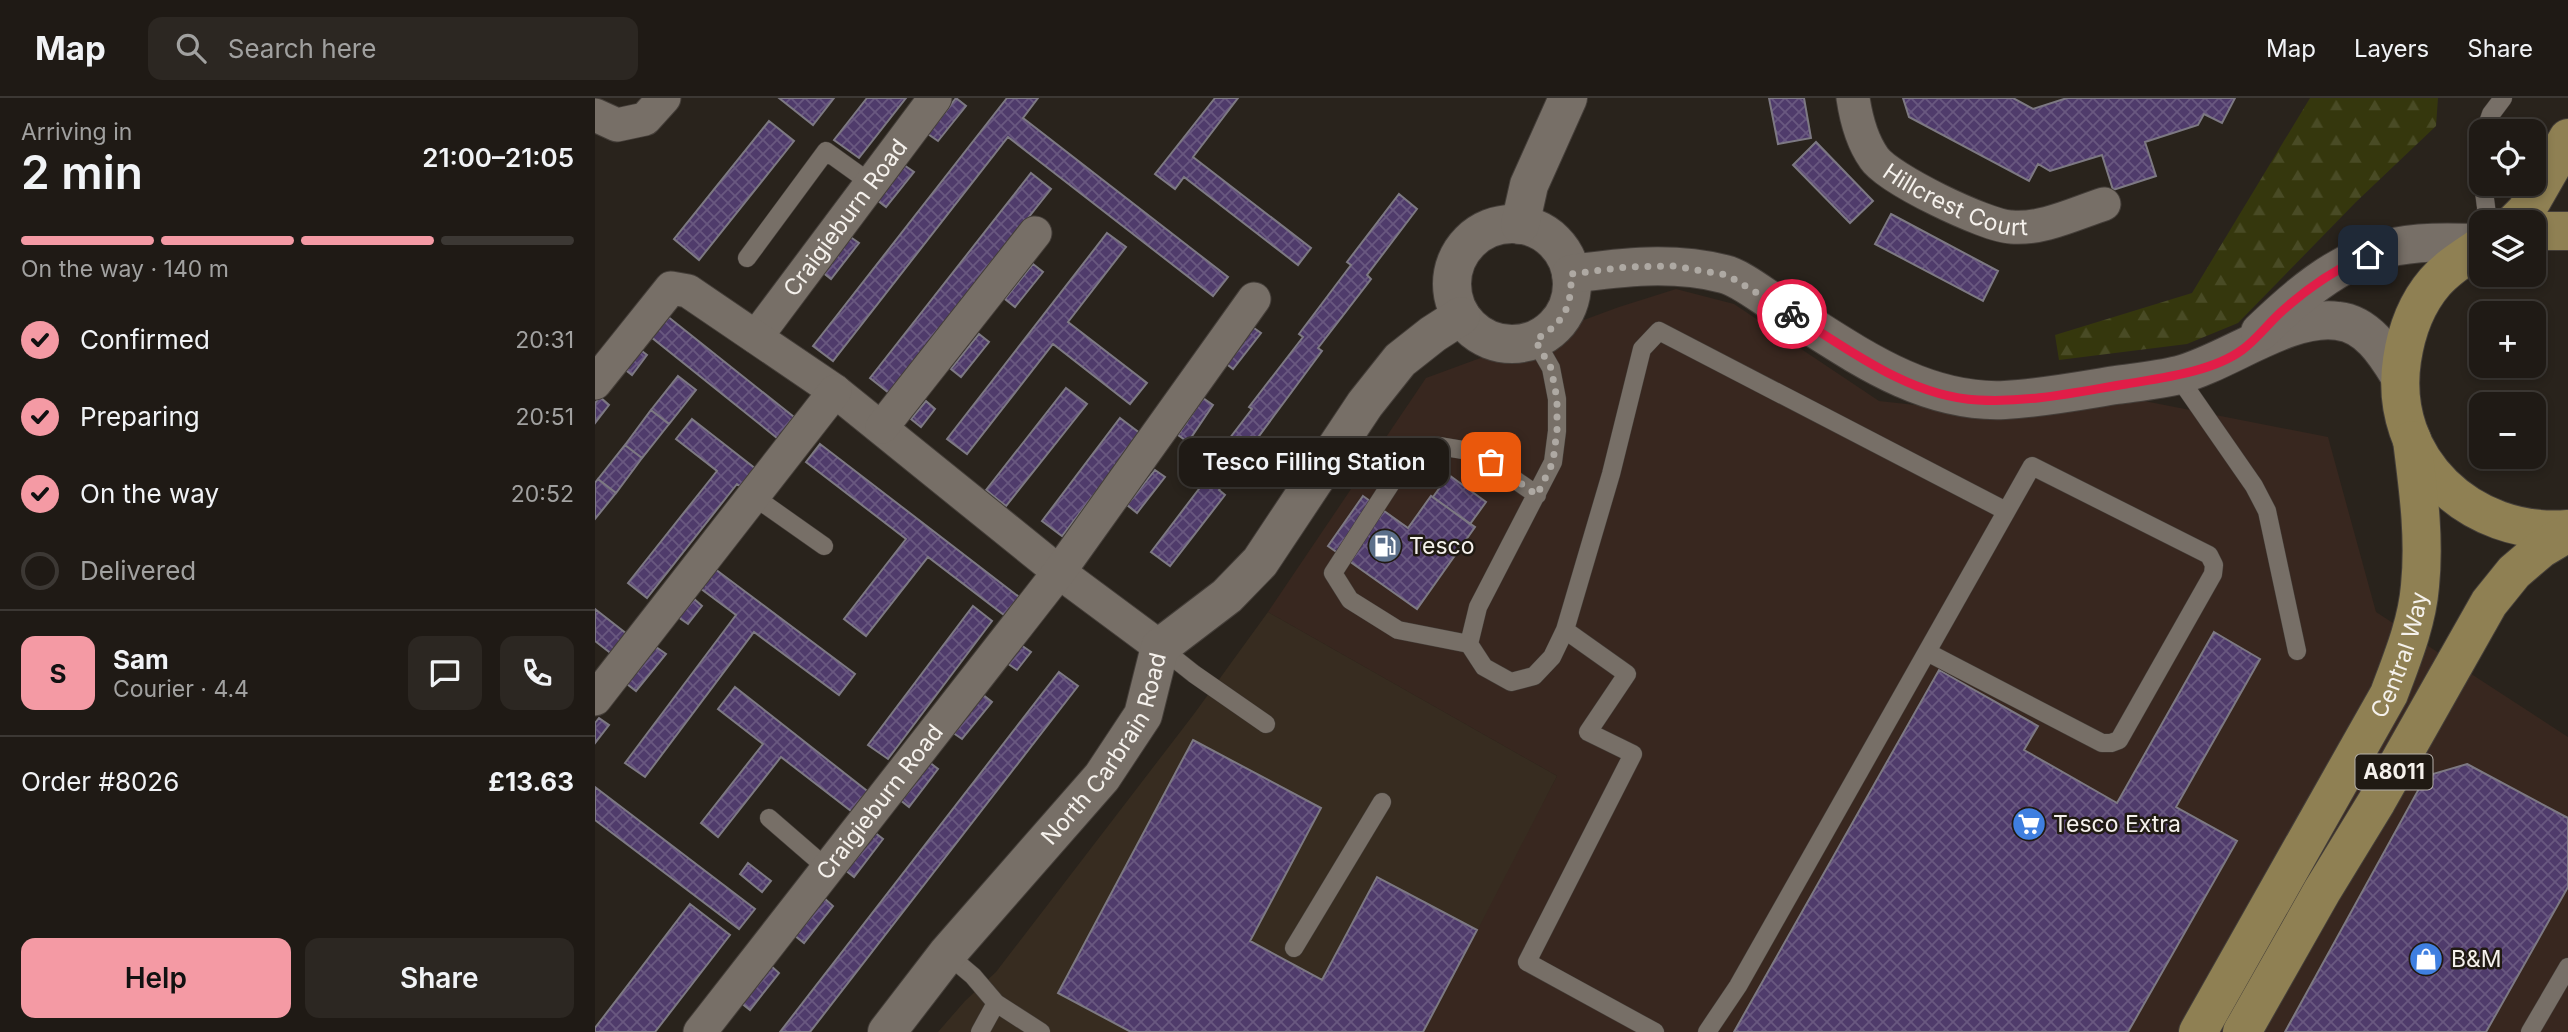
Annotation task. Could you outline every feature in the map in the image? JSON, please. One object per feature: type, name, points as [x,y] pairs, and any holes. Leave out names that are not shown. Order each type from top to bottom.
[{"type":"main road","points":[[2527,210],[2568,138]]},
{"type":"main road","points":[[2546,231],[2568,231]]},
{"type":"main road","points":[[2469,253],[2434,283],[2416,311],[2404,342],[2399,375],[2402,408],[2412,440],[2426,465],[2444,487],[2466,505],[2491,519],[2518,528],[2568,531]]},
{"type":"main road","name":"Central Way","points":[[2198,1032],[2389,694],[2410,637],[2420,587],[2419,502],[2412,440]]},
{"type":"main road","name":"Central Way","points":[[2242,1032],[2322,891],[2377,802],[2489,603],[2514,572],[2568,531]]},
{"type":"street","points":[[595,115],[617,125],[645,119],[664,98]]},
{"type":"street","name":"Craigieburn Road","points":[[756,337],[935,98]]},
{"type":"street","name":"Hillcrest Court","points":[[1853,98],[1857,122],[1874,159],[1898,179],[1993,224],[2012,228],[2033,226],[2104,204]]},
{"type":"street","points":[[1520,225],[1529,186],[1567,101]]},
{"type":"street","points":[[1501,225],[1520,225],[1538,230],[1554,241],[1565,256],[1571,274],[1571,294],[1565,313],[1552,330],[1535,340],[1519,344],[1502,343],[1486,338],[1472,329],[1461,316],[1454,299],[1453,279],[1457,260],[1468,244],[1483,232],[1501,225]]},
{"type":"street","points":[[882,427],[1035,233]]},
{"type":"street","points":[[2241,351],[2281,311],[2315,284],[2353,261],[2383,249],[2411,244],[2469,245]]},
{"type":"street","points":[[1571,274],[1626,267],[1673,266],[1727,275],[1890,373],[1925,388],[1976,400],[2046,397],[2177,375],[2210,365],[2291,326],[2337,320],[2352,324],[2367,334],[2382,348],[2399,375]]},
{"type":"street","points":[[595,383],[671,288],[688,291],[835,391],[1059,572],[1160,647]]},
{"type":"street","name":"Craigieburn Road","points":[[700,1032],[1059,572],[1254,299]]},
{"type":"street","name":"North Carbrain Road","points":[[887,1032],[947,954],[1103,777],[1143,715],[1160,647],[1227,596],[1260,562],[1364,404],[1400,360],[1461,316]]},
{"type":"street","points":[[595,699],[835,391]]},
{"type":"lane","points":[[2489,119],[2504,98]]},
{"type":"lane","points":[[747,258],[826,151],[872,184]]},
{"type":"lane","points":[[1537,495],[1475,452],[1439,446],[1412,451],[1333,573],[1350,600],[1398,631],[1469,644],[1484,667],[1511,682],[1534,676],[1552,657],[1565,630],[1611,474],[1642,349],[1659,331],[2006,511]]},
{"type":"lane","points":[[1469,644],[1478,607],[1553,462],[1557,399],[1551,368],[1535,340]]},
{"type":"lane","points":[[2177,375],[2254,486],[2267,511],[2297,651]]},
{"type":"lane","points":[[1707,1032],[1738,986],[2032,466],[2209,555],[2214,565],[2213,574],[2119,740],[2111,743],[2102,743],[2053,719],[1927,652]]},
{"type":"lane","points":[[753,496],[824,546]]},
{"type":"lane","points":[[1565,630],[1627,674],[1588,732],[1633,754],[1527,962],[1654,1032]]},
{"type":"lane","points":[[1160,647],[1266,724]]},
{"type":"lane","points":[[1294,948],[1382,802]]},
{"type":"lane","points":[[769,818],[829,870]]},
{"type":"lane","points":[[947,954],[973,976],[996,1003],[1041,1032]]},
{"type":"lane","points":[[2529,1032],[2568,967]]},
{"type":"lane","points":[[980,1032],[996,1003]]},
{"type":"shaded area","points":[[1676,289],[1734,304],[1879,401],[2007,415],[2129,398],[2328,437],[2376,612],[2568,737],[2568,1032],[1420,1032],[1557,776],[1268,612],[1426,378],[1619,307]]},
{"type":"shaded area","points":[[1268,612],[1557,776],[1425,1032],[938,1032],[965,1001],[996,972],[1194,714]]},
{"type":"green space","points":[[2310,98],[2438,98],[2436,126],[2356,202],[2238,323],[2187,344],[2059,360],[2055,335],[2192,293]]},
{"type":"building","points":[[779,98],[834,98],[813,125]]},
{"type":"building","points":[[867,98],[906,98],[859,158],[834,140]]},
{"type":"building","points":[[956,98],[966,106],[938,141],[928,134]]},
{"type":"building","points":[[1007,98],[1038,98],[1023,118],[1228,277],[1213,296],[1008,137],[833,361],[813,346]]},
{"type":"building","points":[[1215,98],[1238,98],[1193,157],[1311,248],[1298,265],[1184,177],[1175,189],[1155,174]]},
{"type":"building","points":[[1769,98],[1804,98],[1811,138],[1778,144]]},
{"type":"building","points":[[1903,98],[2013,98],[2033,109],[2067,98],[2235,98],[2222,123],[2204,114],[2198,125],[2145,142],[2156,176],[2113,190],[2102,155],[2050,171],[2038,164],[2029,181],[1909,117]]},
{"type":"building","points":[[769,121],[794,141],[699,260],[674,239]]},
{"type":"building","points":[[1816,142],[1873,201],[1850,223],[1793,165]]},
{"type":"building","points":[[904,165],[914,172],[886,207],[877,200]]},
{"type":"building","points":[[1031,173],[1051,189],[889,393],[870,378]]},
{"type":"building","points":[[1399,194],[1417,209],[1367,275],[1371,279],[1318,348],[1322,351],[1219,490],[1225,495],[1170,566],[1151,552],[1205,481],[1200,477],[1252,409],[1249,407],[1303,337],[1299,334],[1351,265],[1347,262]]},
{"type":"building","points":[[1891,214],[1998,271],[1983,301],[1875,244]]},
{"type":"building","points":[[1107,233],[1126,247],[1068,322],[1147,383],[1130,404],[1053,344],[967,454],[947,439]]},
{"type":"building","points":[[849,236],[859,243],[831,279],[821,271]]},
{"type":"building","points":[[1033,264],[1043,272],[1015,307],[1005,299]]},
{"type":"building","points":[[662,312],[799,421],[782,442],[646,333]]},
{"type":"building","points":[[1251,326],[1261,333],[1233,369],[1223,361]]},
{"type":"building","points":[[979,334],[989,342],[961,377],[951,369]]},
{"type":"building","points":[[638,348],[647,355],[632,375],[622,367]]},
{"type":"building","points":[[678,376],[696,390],[669,424],[651,410]]},
{"type":"building","points":[[1066,388],[1087,404],[1006,506],[986,490]]},
{"type":"building","points":[[600,397],[609,405],[595,423],[595,403]]},
{"type":"building","points":[[1203,398],[1213,405],[1188,442],[1178,435]]},
{"type":"building","points":[[926,401],[935,409],[921,427],[911,419]]},
{"type":"building","points":[[651,410],[669,424],[642,458],[625,445]]},
{"type":"building","points":[[1120,418],[1141,434],[1062,536],[1042,521]]},
{"type":"building","points":[[692,419],[761,473],[747,491],[737,484],[647,598],[628,583],[717,471],[676,439]]},
{"type":"building","points":[[820,444],[1023,600],[1008,618],[928,557],[866,636],[844,619],[906,539],[806,462]]},
{"type":"building","points":[[625,445],[642,458],[616,493],[598,479]]},
{"type":"building","points":[[1155,470],[1165,477],[1137,513],[1127,505]]},
{"type":"building","points":[[1449,475],[1486,502],[1470,524],[1433,497]]},
{"type":"building","points":[[598,479],[616,493],[595,519],[595,483]]},
{"type":"building","points":[[1363,496],[1408,528],[1431,496],[1475,527],[1417,609],[1328,546]]},
{"type":"building","points":[[715,569],[855,674],[839,695],[754,632],[645,777],[625,763],[736,615],[700,588]]},
{"type":"building","points":[[693,598],[702,606],[688,624],[678,617]]},
{"type":"building","points":[[973,606],[992,621],[888,759],[868,745]]},
{"type":"building","points":[[595,609],[632,638],[617,658],[595,641]]},
{"type":"building","name":"Tesco Extra","points":[[2214,632],[2260,659],[2176,807],[2237,841],[2128,1032],[1734,1032],[1939,670],[2038,726],[2024,750],[2117,803]]},
{"type":"building","points":[[1021,645],[1031,652],[1017,670],[1007,663]]},
{"type":"building","points":[[656,647],[666,654],[636,691],[627,684]]},
{"type":"building","points":[[1059,672],[1078,686],[810,1032],[780,1032]]},
{"type":"building","points":[[735,687],[871,794],[855,814],[781,757],[718,837],[701,823],[763,744],[718,709]]},
{"type":"building","points":[[982,694],[992,702],[962,739],[952,732]]},
{"type":"building","points":[[599,718],[609,725],[595,743],[595,723]]},
{"type":"building","points":[[1193,740],[1321,808],[1250,941],[1322,980],[1377,877],[1477,930],[1423,1032],[1131,1032],[1058,993]]},
{"type":"building","points":[[929,762],[938,769],[909,807],[899,799]]},
{"type":"building","name":"B&M","points":[[2467,764],[2568,818],[2568,887],[2486,1032],[2285,1032],[2426,776]]},
{"type":"building","points":[[595,787],[755,909],[739,929],[595,820]]},
{"type":"building","points":[[874,832],[883,839],[854,877],[844,869]]},
{"type":"building","points":[[748,863],[771,881],[762,892],[740,874]]},
{"type":"building","points":[[824,898],[833,906],[804,943],[794,935]]},
{"type":"building","points":[[690,904],[730,935],[655,1032],[595,1032],[595,1028]]},
{"type":"building","points":[[770,965],[779,973],[750,1010],[740,1002]]},
{"type":"way so far","points":[[1491,462],[1537,495],[1553,462],[1557,399],[1551,368],[1535,340],[1552,330],[1565,313],[1571,294],[1571,274],[1626,267],[1673,266],[1727,275],[1792,314]]},
{"type":"place","name":"Tesco Filling Station","points":[[1491,462]]},
{"type":"place","name":"Tesco","points":[[1385,546]]},
{"type":"place","name":"Tesco Extra","points":[[2029,824]]},
{"type":"place","name":"B&M","points":[[2426,959]]},
{"type":"route","points":[[1792,314],[1890,373],[1925,388],[1976,400],[2046,397],[2177,375],[2210,365],[2241,351],[2281,311],[2315,284],[2368,255]]}]
